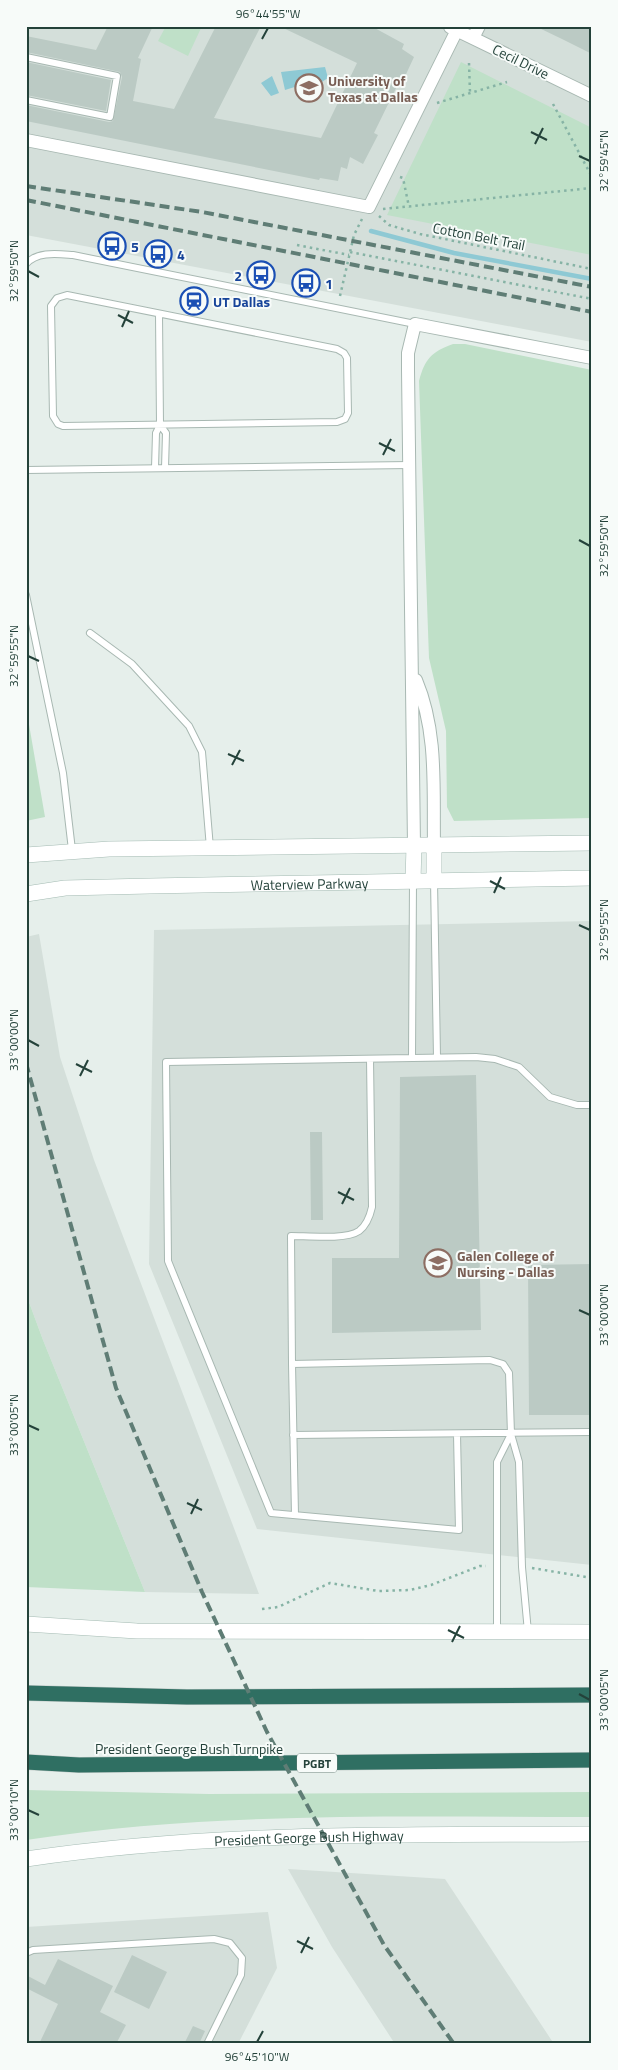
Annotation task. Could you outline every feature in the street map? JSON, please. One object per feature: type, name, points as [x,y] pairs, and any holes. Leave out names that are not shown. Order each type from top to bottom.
[{"type":"highway","points":[[26,1693],[169,1697],[592,1695]]},
{"type":"highway","name":"President George Bush Turnpike","points":[[26,1762],[89,1765],[592,1760]]},
{"type":"highway","points":[[555,1761],[592,1768]]},
{"type":"main road","points":[[26,855],[72,850],[592,843]]},
{"type":"main road","points":[[413,880],[414,846]]},
{"type":"main road","points":[[434,846],[434,880]]},
{"type":"main road","name":"Waterview Parkway","points":[[26,894],[74,888],[592,878]]},
{"type":"main road","points":[[26,1624],[137,1631],[592,1632]]},
{"type":"main road","name":"President George Bush Highway","points":[[26,1859],[140,1845],[231,1838],[592,1834]]},
{"type":"street","name":"Cecil Drive","points":[[453,28],[476,32],[592,96]]},
{"type":"street","points":[[26,140],[369,207],[417,110],[453,28]]},
{"type":"street","points":[[414,846],[408,353],[415,324],[592,358]]},
{"type":"street","points":[[413,673],[423,697],[430,727],[434,846]]},
{"type":"lane","points":[[26,57],[117,76],[110,117],[26,100]]},
{"type":"lane","points":[[26,264],[29,260],[50,253],[73,254],[415,324]]},
{"type":"lane","points":[[67,295],[337,349],[348,358],[348,412],[345,419],[337,422],[160,425],[64,426],[58,424],[53,416],[51,306],[57,298],[67,295]]},
{"type":"lane","points":[[155,468],[156,433],[160,425],[159,314]]},
{"type":"lane","points":[[160,425],[166,433],[166,468]]},
{"type":"lane","points":[[26,470],[410,465]]},
{"type":"lane","points":[[26,595],[63,773],[72,850]]},
{"type":"lane","points":[[90,633],[132,664],[189,726],[202,752],[210,848]]},
{"type":"lane","points":[[412,1057],[413,880]]},
{"type":"lane","points":[[434,880],[437,1057]]},
{"type":"lane","points":[[458,1434],[459,1530],[271,1513],[168,1260],[166,1062],[476,1057],[506,1062],[519,1067],[550,1097],[577,1105],[592,1105]]},
{"type":"lane","points":[[295,1515],[291,1236],[348,1235],[358,1232],[368,1222],[372,1207],[370,1059]]},
{"type":"lane","points":[[292,1364],[490,1360],[502,1364],[509,1373],[510,1434],[519,1462],[522,1567],[528,1632]]},
{"type":"lane","points":[[293,1435],[592,1432]]},
{"type":"lane","points":[[497,1632],[497,1462],[510,1434]]},
{"type":"lane","points":[[26,1953],[33,1950],[214,1939],[230,1943],[242,1958],[241,1975],[207,2044]]},
{"type":"path","points":[[469,63],[470,93]]},
{"type":"path","points":[[417,110],[507,82]]},
{"type":"path","points":[[553,104],[592,177]]},
{"type":"path","points":[[403,178],[409,207]]},
{"type":"path","points":[[369,207],[387,210],[592,188]]},
{"type":"path","name":"Cotton Belt Trail","points":[[369,207],[389,225],[420,234],[592,269]]},
{"type":"path","points":[[340,296],[354,235]]},
{"type":"path","points":[[297,245],[350,253],[592,299]]},
{"type":"path","points":[[262,1609],[278,1607],[330,1583],[378,1591],[410,1590],[431,1586],[480,1566],[496,1565]]},
{"type":"path","points":[[522,1567],[592,1578]]},
{"type":"shaded area","name":"University of Texas at Dallas","points":[[26,26],[592,26],[592,342],[26,235]]},
{"type":"shaded area","points":[[592,921],[592,1565],[257,1529],[149,1264],[154,930]]},
{"type":"shaded area","points":[[39,934],[60,1057],[94,1160],[259,1594],[145,1592],[26,1294],[26,937]]},
{"type":"shaded area","points":[[288,1869],[445,1879],[554,2044],[395,2044],[332,1947]]},
{"type":"shaded area","points":[[268,1912],[277,1968],[238,2044],[26,2044],[26,1927]]},
{"type":"green space","points":[[166,26],[202,26],[188,56],[158,41]]},
{"type":"green space","points":[[461,62],[592,128],[592,255],[387,215]]},
{"type":"green space","points":[[453,344],[465,344],[592,370],[592,818],[454,821],[447,807],[446,731],[429,658],[419,381],[430,357],[439,350]]},
{"type":"green space","points":[[26,707],[45,817],[26,821]]},
{"type":"green space","points":[[26,1294],[43,1340],[145,1592],[26,1587]]},
{"type":"green space","points":[[26,1790],[209,1794],[592,1792],[592,1817],[379,1817],[237,1820],[167,1824],[26,1840]]},
{"type":"water","points":[[325,67],[328,78],[309,90],[301,85],[285,90],[281,72]]},
{"type":"water","points":[[272,76],[279,93],[271,96],[261,83]]},
{"type":"building","points":[[108,26],[153,26],[138,58],[141,59],[133,101],[174,109],[216,26],[261,26],[214,118],[321,138],[357,63],[279,26],[371,26],[404,44],[402,49],[414,57],[401,85],[398,84],[374,133],[378,135],[363,164],[350,157],[347,169],[341,167],[338,181],[320,178],[319,180],[26,121],[26,105],[109,122],[113,121],[122,77],[120,72],[26,52],[26,36],[96,50]]},
{"type":"building","points":[[535,26],[592,26],[592,54],[564,40]]},
{"type":"building","points":[[26,62],[111,80],[106,111],[26,95]]},
{"type":"building","points":[[476,1075],[481,1330],[332,1333],[332,1258],[399,1258],[400,1077]]},
{"type":"building","points":[[310,1132],[322,1132],[323,1220],[311,1220]]},
{"type":"building","points":[[592,1264],[592,1415],[529,1415],[528,1265]]},
{"type":"building","points":[[132,1955],[167,1972],[149,2009],[114,1992]]},
{"type":"building","points":[[58,1959],[113,1986],[100,2012],[126,2025],[116,2044],[39,2044],[58,2004],[26,1988],[26,1975],[45,1985]]},
{"type":"building","points":[[193,2026],[205,2031],[199,2044],[184,2044]]},
{"type":"waterway","points":[[371,231],[454,253],[592,279]]},
{"type":"railway","points":[[26,186],[202,212],[592,287]]},
{"type":"railway","points":[[26,200],[592,312]]},
{"type":"railway","points":[[26,1063],[116,1388],[202,1592],[267,1732],[384,1945],[454,2044]]},
{"type":"place","name":"University of Texas at Dallas","points":[[309,88]]},
{"type":"place","name":"5","points":[[112,246]]},
{"type":"place","name":"4","points":[[158,254]]},
{"type":"place","name":"2","points":[[261,275]]},
{"type":"place","name":"1","points":[[306,283]]},
{"type":"place","name":"UT Dallas","points":[[194,301]]},
{"type":"place","name":"Galen College of Nursing - Dallas","points":[[438,1263]]}]
